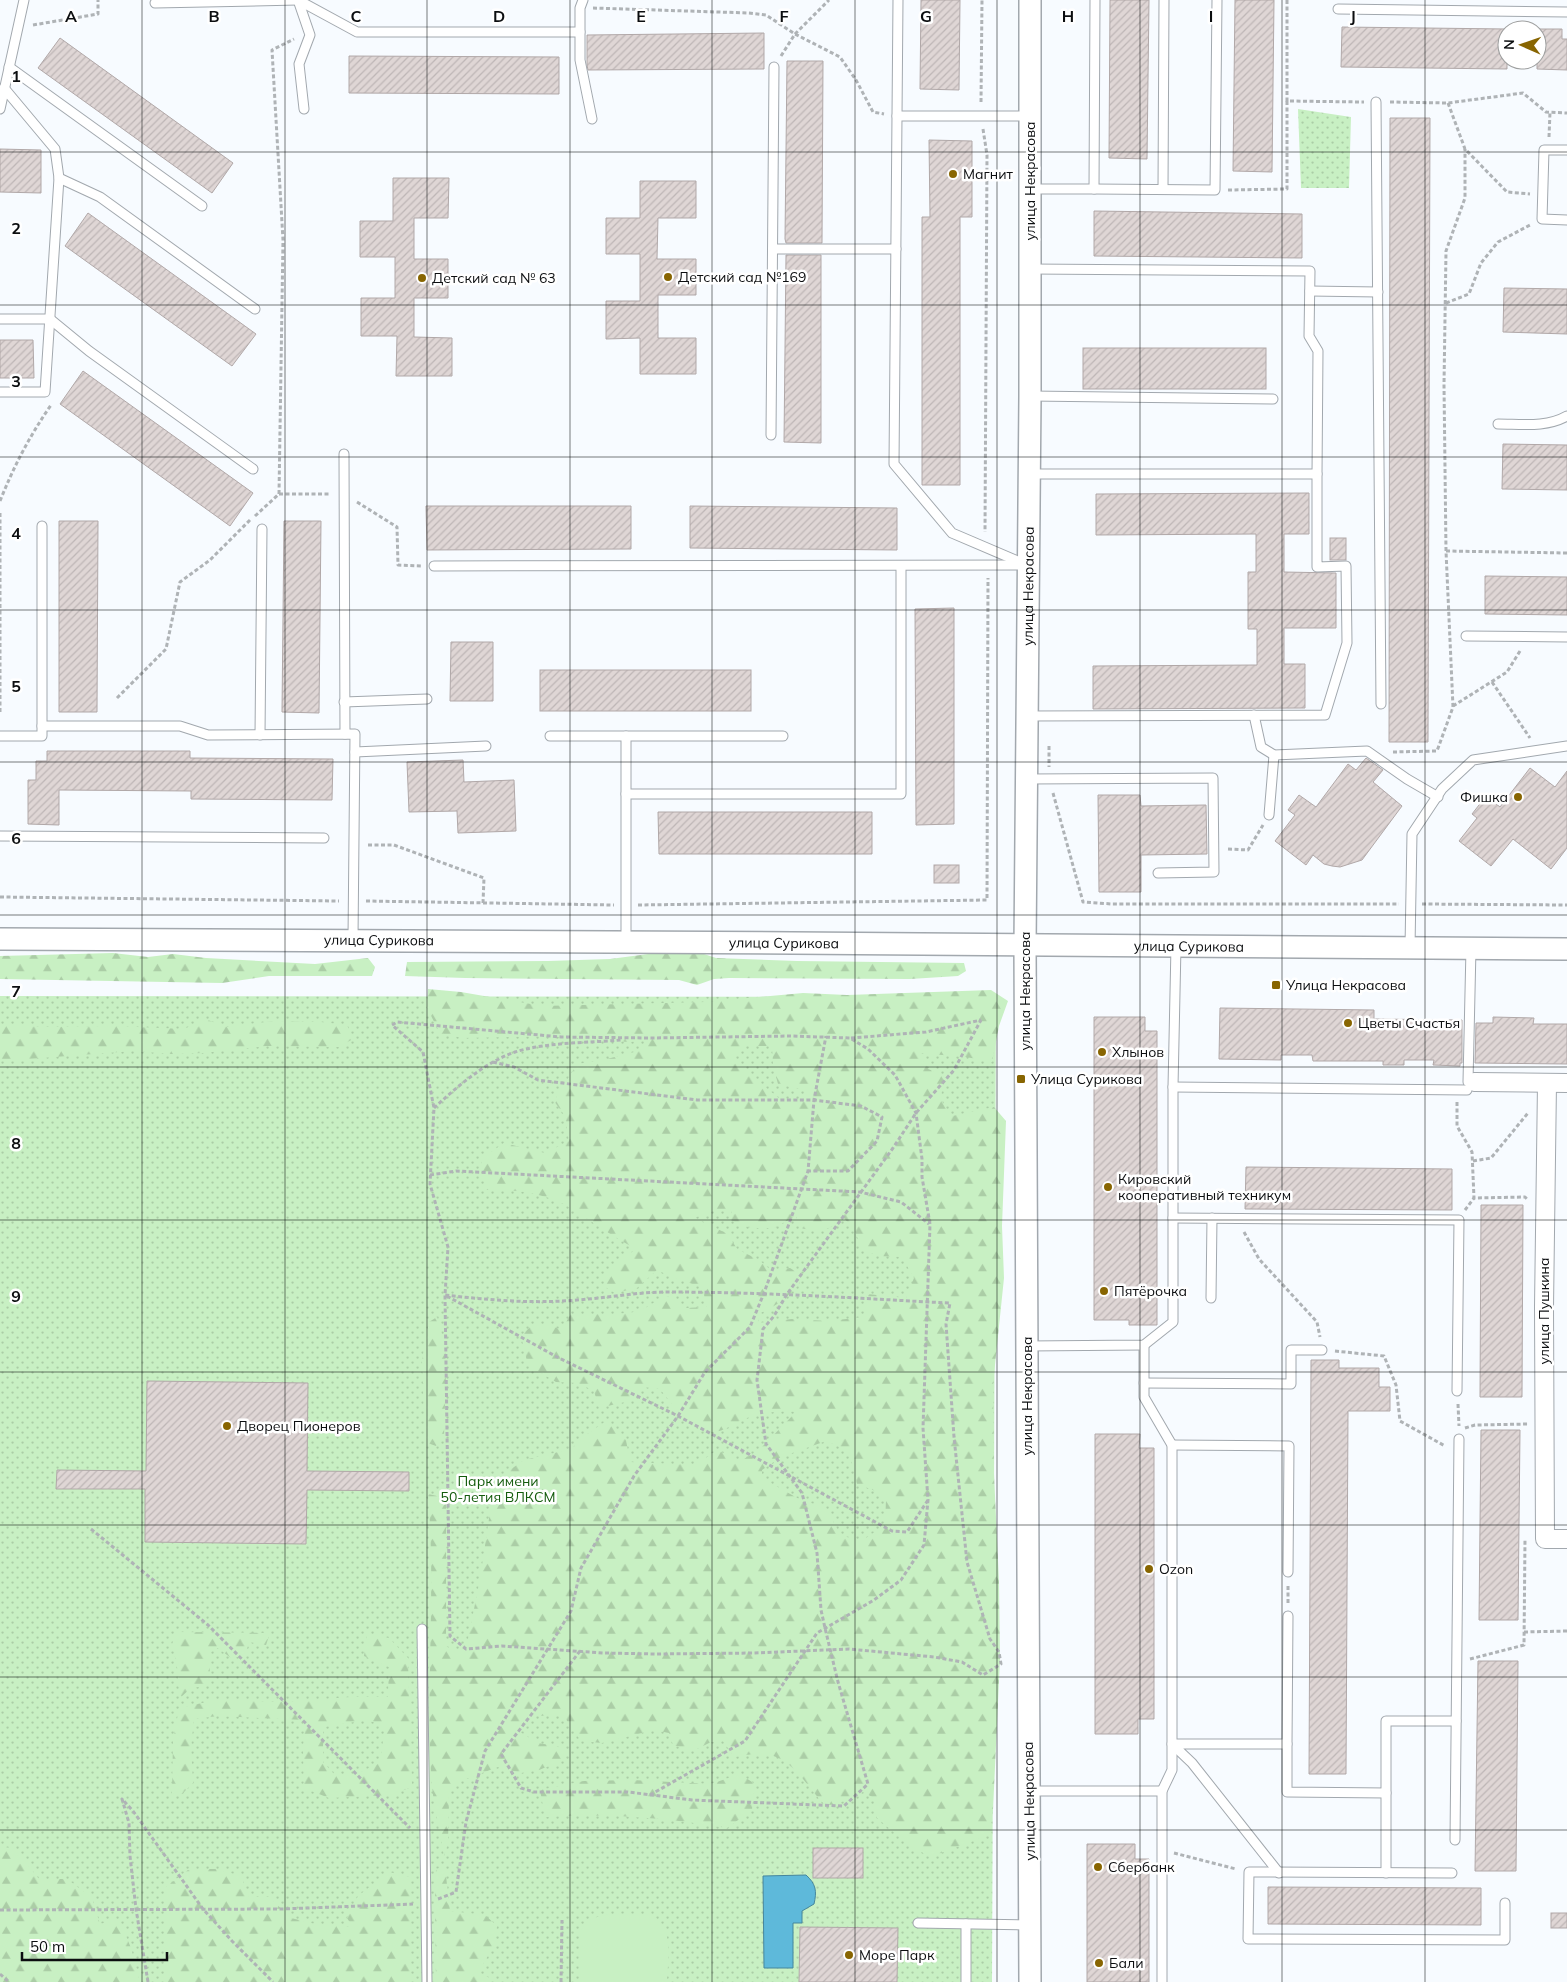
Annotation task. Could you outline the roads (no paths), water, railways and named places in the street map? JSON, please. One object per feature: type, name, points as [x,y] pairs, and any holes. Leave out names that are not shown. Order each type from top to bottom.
[{"type":"street","name":"улица Некрасова","points":[[1030,0],[1030,396],[1025,946],[1030,1982]]},
{"type":"street","name":"улица Сурикова","points":[[0,939],[1567,949]]},
{"type":"street","name":"улица Пушкина","points":[[1547,1083],[1544,1307],[1545,1539],[1567,1540]]},
{"type":"street","points":[[1470,1085],[1567,1084]]},
{"type":"lane","points":[[0,109],[24,0]]},
{"type":"lane","points":[[298,0],[310,35],[299,64],[304,110]]},
{"type":"lane","points":[[155,3],[298,0],[357,32],[580,32]]},
{"type":"lane","points":[[898,0],[894,464],[952,533],[1027,565]]},
{"type":"lane","points":[[1094,189],[1095,0]]},
{"type":"lane","points":[[1163,189],[1164,0]]},
{"type":"lane","points":[[1030,189],[1215,190],[1217,0]]},
{"type":"lane","points":[[581,4],[580,60],[592,119]]},
{"type":"lane","points":[[1338,9],[1567,12]]},
{"type":"lane","points":[[9,67],[202,206]]},
{"type":"lane","points":[[771,435],[774,68]]},
{"type":"lane","points":[[0,392],[45,392],[58,178],[55,149],[4,88]]},
{"type":"lane","points":[[1376,102],[1381,704]]},
{"type":"lane","points":[[897,116],[1030,116]]},
{"type":"lane","points":[[1567,150],[1544,150],[1542,219],[1567,220]]},
{"type":"lane","points":[[58,178],[100,197],[255,309]]},
{"type":"lane","points":[[772,248],[896,249]]},
{"type":"lane","points":[[1027,716],[1325,715],[1347,642],[1346,566],[1317,567],[1318,351],[1310,336],[1310,271],[1030,269]]},
{"type":"lane","points":[[1310,291],[1378,292]]},
{"type":"lane","points":[[0,319],[50,319],[89,351],[253,469]]},
{"type":"lane","points":[[1030,396],[1273,400]]},
{"type":"lane","points":[[1498,424],[1543,424],[1567,416]]},
{"type":"lane","points":[[344,454],[344,734]]},
{"type":"lane","points":[[1029,474],[1317,474]]},
{"type":"lane","points":[[0,736],[42,736],[42,526]]},
{"type":"lane","points":[[260,735],[262,529]]},
{"type":"lane","points":[[434,566],[1027,565]]},
{"type":"lane","points":[[626,794],[901,794],[901,566]]},
{"type":"lane","points":[[1466,636],[1567,637]]},
{"type":"lane","points":[[344,702],[427,699]]},
{"type":"lane","points":[[1254,715],[1261,746],[1274,755],[1367,751],[1438,797]]},
{"type":"lane","points":[[42,726],[180,726],[208,735],[355,734],[353,940]]},
{"type":"lane","points":[[550,736],[783,736]]},
{"type":"lane","points":[[626,736],[626,943]]},
{"type":"lane","points":[[355,752],[486,746]]},
{"type":"lane","points":[[1410,948],[1412,834],[1442,789],[1473,760],[1567,746]]},
{"type":"lane","points":[[1269,815],[1274,755]]},
{"type":"lane","points":[[1027,779],[1213,778],[1214,872],[1158,873]]},
{"type":"lane","points":[[0,836],[324,838]]},
{"type":"lane","points":[[1027,1346],[1144,1345],[1173,1322],[1173,1087],[1176,946]]},
{"type":"lane","points":[[1173,1087],[1457,1090],[1470,1085],[1471,948]]},
{"type":"lane","points":[[1173,1218],[1459,1220],[1458,1391]]},
{"type":"lane","points":[[1211,1298],[1212,1218]]},
{"type":"lane","points":[[1144,1345],[1144,1397],[1172,1446],[1172,1770],[1162,1791],[1162,1982]]},
{"type":"lane","points":[[1144,1383],[1291,1384],[1291,1350],[1322,1350]]},
{"type":"lane","points":[[1455,1840],[1459,1439]]},
{"type":"lane","points":[[1172,1446],[1289,1446],[1288,1572]]},
{"type":"lane","points":[[1288,1616],[1287,1792],[1386,1793]]},
{"type":"lane","points":[[422,1629],[427,1982]]},
{"type":"lane","points":[[1386,1873],[1386,1721],[1456,1721]]},
{"type":"lane","points":[[1172,1744],[1288,1744]]},
{"type":"lane","points":[[1172,1744],[1192,1763],[1279,1873]]},
{"type":"lane","points":[[1029,1791],[1162,1791]]},
{"type":"lane","points":[[1452,1873],[1249,1872],[1248,1939],[1504,1940],[1505,1903]]},
{"type":"lane","points":[[918,1923],[1031,1924]]},
{"type":"lane","points":[[966,1924],[966,1982]]},
{"type":"water","points":[[806,1875],[814,1885],[815,1899],[814,1904],[802,1911],[802,1923],[793,1923],[793,1968],[764,1968],[763,1876]]},
{"type":"place","name":"Магнит","points":[[953,174]]},
{"type":"place","name":"Детский сад №169","points":[[668,277]]},
{"type":"place","name":"Детский сад № 63","points":[[422,278]]},
{"type":"place","name":"Фишка","points":[[1518,797]]},
{"type":"place","name":"Улица Некрасова","points":[[1276,985]]},
{"type":"place","name":"Цветы Счастья","points":[[1348,1023]]},
{"type":"place","name":"Хлынов","points":[[1102,1052]]},
{"type":"place","name":"Улица Сурикова","points":[[1021,1079]]},
{"type":"place","name":"Кировский кооперативный техникум","points":[[1108,1187]]},
{"type":"place","name":"Пятёрочка","points":[[1104,1291]]},
{"type":"place","name":"Дворец Пионеров","points":[[227,1426]]},
{"type":"place","name":"Ozon","points":[[1149,1569]]},
{"type":"place","name":"Сбербанк","points":[[1098,1867]]},
{"type":"place","name":"Море Парк","points":[[849,1955]]},
{"type":"place","name":"Бали","points":[[1099,1963]]},
{"type":"park label","name":"Парк имени 50-летия ВЛКСМ","points":[[498,1489]]}]
